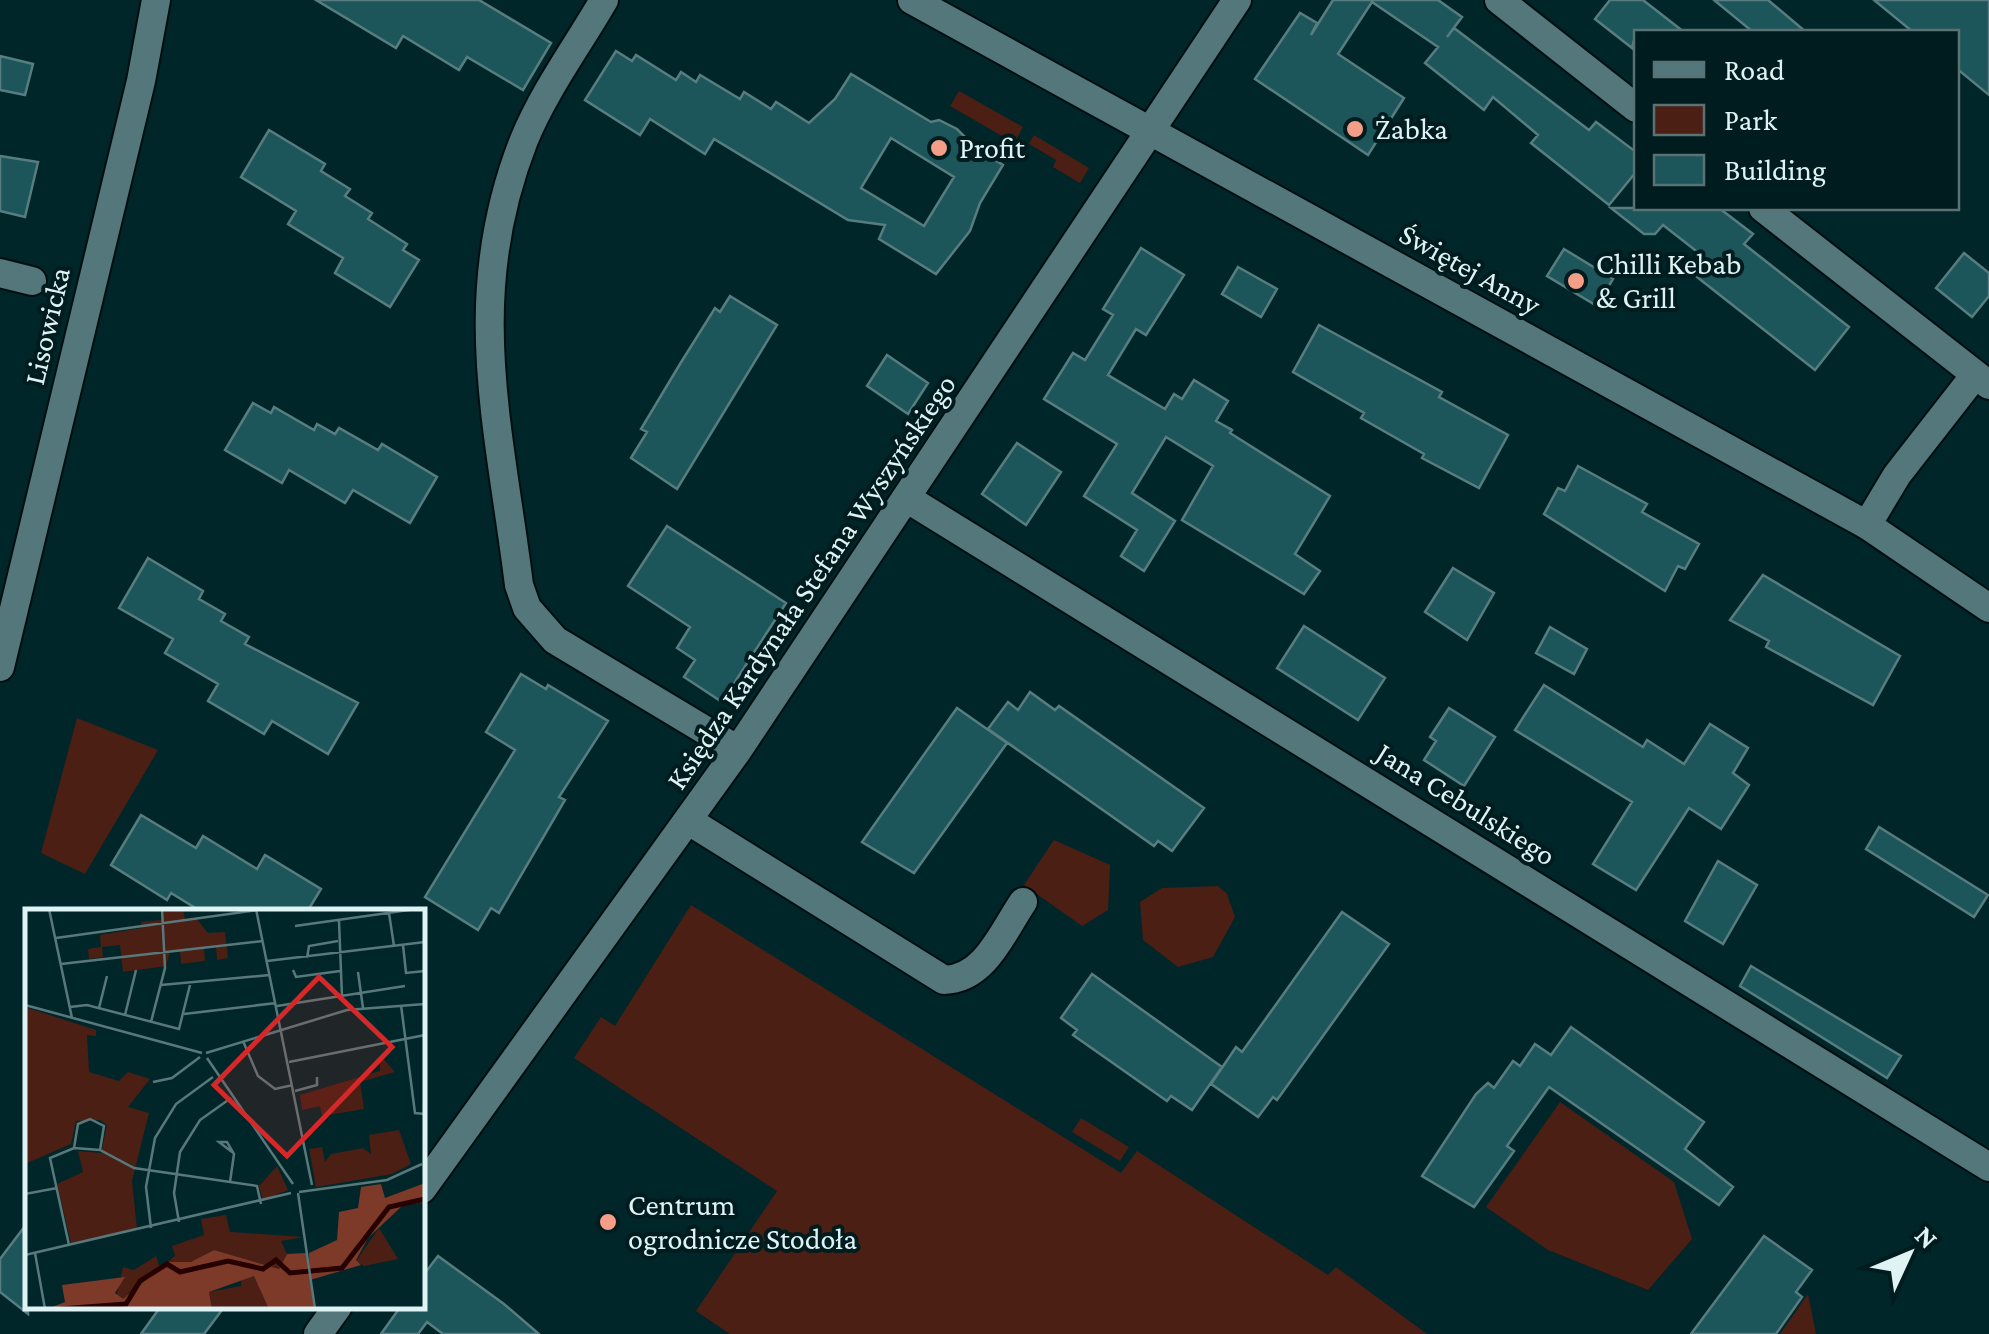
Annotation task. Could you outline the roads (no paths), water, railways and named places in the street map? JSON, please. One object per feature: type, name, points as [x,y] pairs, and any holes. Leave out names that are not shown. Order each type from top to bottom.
[{"type":"street","name":"Lisowicka","points":[[0,667],[141,81],[156,0]]},
{"type":"street","points":[[604,0],[525,138],[494,232],[486,337],[519,584],[527,608],[555,640],[738,750]]},
{"type":"street","name":"Świętej Anny","points":[[912,0],[1867,525],[1989,608]]},
{"type":"street","name":"Księdza Kardynała Stefana Wyszyńskiego","points":[[425,1185],[689,822],[1237,0]]},
{"type":"street","points":[[1499,0],[1634,106]]},
{"type":"street","points":[[1765,210],[1982,380],[1897,474],[1867,525]]},
{"type":"street","points":[[0,273],[32,281]]},
{"type":"street","name":"Jana Cebulskiego","points":[[908,498],[1989,1168]]},
{"type":"street","points":[[689,822],[944,980],[963,980],[979,968],[1023,902]]},
{"type":"street","points":[[318,1334],[336,1309]]},
{"type":"place","name":"Żabka","points":[[1355,129]]},
{"type":"place","name":"Profit","points":[[939,148]]},
{"type":"place","name":"Chilli Kebab & Grill","points":[[1576,281]]},
{"type":"place","name":"Centrum ogrodnicze Stodoła","points":[[608,1222]]}]
